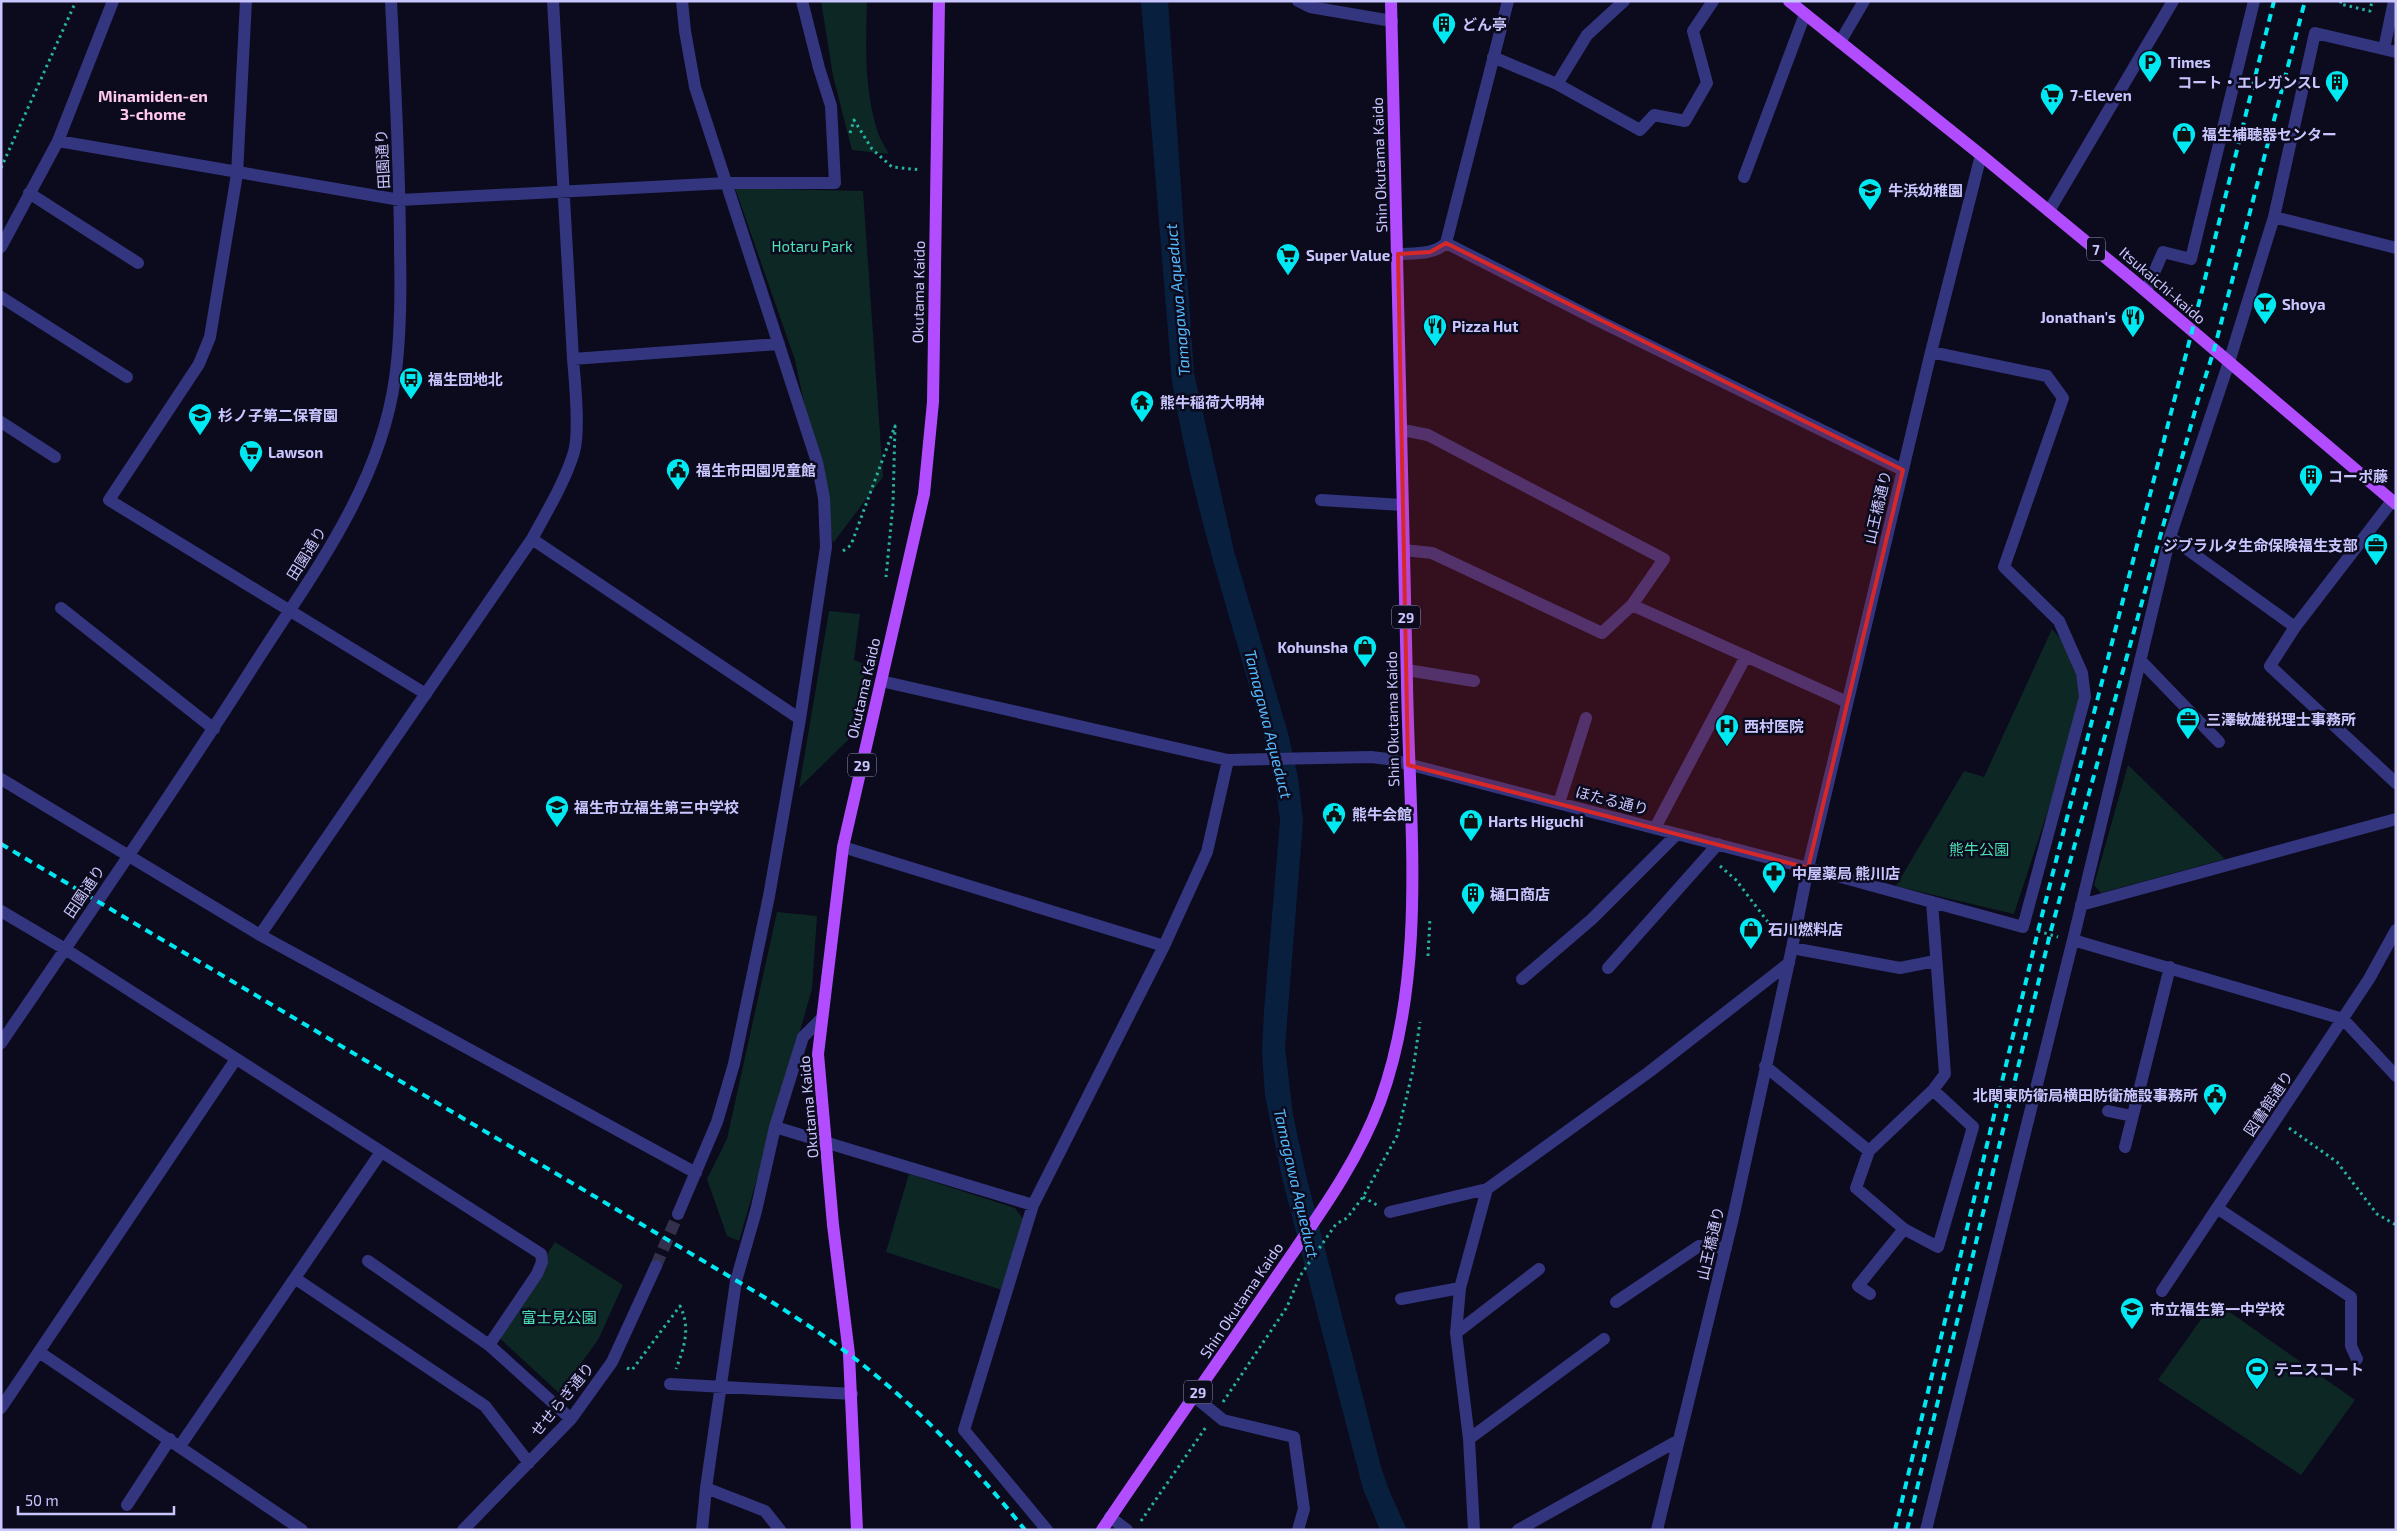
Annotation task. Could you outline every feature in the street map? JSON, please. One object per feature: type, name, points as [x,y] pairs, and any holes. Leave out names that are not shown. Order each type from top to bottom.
[{"type":"main road","name":"Okutama Kaido","points":[[857,1530],[852,1394],[833,1225],[818,1054],[843,847],[924,494],[933,402],[939,1]]},
{"type":"main road","name":"Shin Okutama Kaido","points":[[1102,1530],[1195,1397],[1347,1172],[1369,1130],[1391,1068],[1404,1009],[1411,900],[1402,505],[1403,430],[1391,1]]},
{"type":"main road","name":"Itsukaichi-kaido","points":[[1789,1],[1981,155],[2146,291],[2394,503]]},
{"type":"street","points":[[1,247],[58,142],[113,1]]},
{"type":"street","points":[[246,1],[237,174],[210,337],[199,364],[109,500],[290,609],[426,694]]},
{"type":"street","name":"田園通り","points":[[1,1043],[6,1029],[65,949],[214,729],[332,545],[369,475],[384,432],[395,379],[401,316],[400,200],[391,1]]},
{"type":"street","points":[[260,935],[532,539],[557,492],[575,450],[574,359],[553,1]]},
{"type":"street","points":[[678,1214],[717,1122],[734,1064],[769,896],[800,719],[827,524],[818,462],[778,344],[696,87],[685,31],[682,1]]},
{"type":"street","points":[[58,142],[237,174],[400,200],[727,183],[835,183],[831,106],[818,68],[802,1]]},
{"type":"street","points":[[1298,1],[1310,7],[1392,21]]},
{"type":"street","points":[[1398,254],[1430,252],[1440,249],[1446,243],[1508,1]]},
{"type":"street","points":[[1557,84],[1587,35],[1624,1]]},
{"type":"street","points":[[1493,58],[1557,84],[1640,130],[1654,114],[1685,121],[1707,83],[1693,31],[1713,1]]},
{"type":"street","points":[[1840,42],[1864,1]]},
{"type":"street","points":[[2049,211],[2173,1]]},
{"type":"street","points":[[2146,291],[2163,252],[2190,259],[2254,1]]},
{"type":"street","points":[[1926,1530],[2073,940],[2170,536],[2274,217],[2314,33],[2390,51],[2394,1]]},
{"type":"street","points":[[1744,177],[1805,14]]},
{"type":"street","name":"山王橋通り","points":[[1657,1530],[1726,1248],[1791,954],[1808,868],[1847,702],[1931,352],[1981,155]]},
{"type":"street","points":[[29,193],[138,262]]},
{"type":"street","points":[[2274,217],[2396,248]]},
{"type":"street","points":[[1446,243],[1608,326],[1903,470]]},
{"type":"street","points":[[1,297],[127,377]]},
{"type":"street","points":[[574,359],[778,344]]},
{"type":"street","points":[[1931,352],[2047,376],[2063,398],[2004,567],[2059,621],[2082,673],[2085,697],[2023,927]]},
{"type":"street","points":[[1,422],[54,457]]},
{"type":"street","points":[[1403,430],[1428,435],[1664,559],[1632,605],[1602,633],[1432,553],[1404,550]]},
{"type":"street","points":[[1321,500],[1402,505]]},
{"type":"street","points":[[2394,503],[2295,627],[2270,666],[2396,783]]},
{"type":"street","points":[[2170,536],[2295,627]]},
{"type":"street","points":[[532,539],[800,719]]},
{"type":"street","points":[[1632,605],[1847,702]]},
{"type":"street","points":[[61,608],[214,729]]},
{"type":"street","points":[[1655,828],[1746,656]]},
{"type":"street","points":[[2140,660],[2219,742]]},
{"type":"street","points":[[1407,670],[1474,681]]},
{"type":"street","name":"ほたる通り","points":[[882,681],[1228,760],[1371,757],[1718,844],[2023,927]]},
{"type":"street","points":[[1559,803],[1586,718]]},
{"type":"street","points":[[1047,1530],[964,1430],[1033,1205],[1164,946],[1207,852],[1228,760]]},
{"type":"street","points":[[1,779],[260,935],[696,1173]]},
{"type":"street","points":[[2081,905],[2396,819]]},
{"type":"street","points":[[1522,979],[1592,919],[1676,834]]},
{"type":"street","points":[[1608,968],[1718,844]]},
{"type":"street","points":[[843,847],[1164,946]]},
{"type":"street","points":[[1932,902],[1935,961],[1946,1074],[1933,1090],[1869,1151],[1856,1188],[1904,1229],[1938,1247],[1973,1127],[1933,1090]]},
{"type":"street","points":[[1,911],[65,949],[541,1254],[542,1262],[537,1274],[489,1345]]},
{"type":"street","name":"図書館通り","points":[[2162,1291],[2369,979],[2396,930]]},
{"type":"street","points":[[2073,940],[2343,1019],[2396,1076]]},
{"type":"street","points":[[1390,1212],[1487,1189],[1650,1072],[1791,954],[1900,968],[1935,961]]},
{"type":"street","points":[[2125,1147],[2170,967]]},
{"type":"street","points":[[702,1530],[719,1386],[736,1281],[756,1210],[776,1126],[803,1037],[822,1018]]},
{"type":"street","points":[[1,1408],[236,1058]]},
{"type":"street","points":[[1765,1066],[1869,1151]]},
{"type":"street","points":[[2108,1111],[2132,1116]]},
{"type":"street","points":[[776,1126],[1033,1205]]},
{"type":"street","points":[[127,1505],[296,1279],[381,1152]]},
{"type":"street","points":[[1474,1530],[1469,1439],[1456,1333],[1460,1288],[1487,1189]]},
{"type":"street","points":[[2217,1208],[2351,1297],[2351,1346],[2356,1359]]},
{"type":"street","points":[[1870,1294],[1858,1286],[1904,1229]]},
{"type":"street","points":[[1616,1302],[1699,1246],[1726,1248]]},
{"type":"street","points":[[368,1261],[489,1345],[571,1419]]},
{"type":"street","name":"せせらぎ通り","points":[[463,1530],[530,1464],[571,1419],[612,1362],[656,1266]]},
{"type":"street","points":[[1456,1333],[1539,1269]]},
{"type":"street","points":[[296,1279],[485,1406],[530,1464]]},
{"type":"street","points":[[1401,1299],[1460,1288]]},
{"type":"street","points":[[1469,1439],[1604,1339]]},
{"type":"street","points":[[39,1352],[302,1530]]},
{"type":"street","points":[[670,1384],[852,1394]]},
{"type":"street","points":[[1195,1397],[1223,1420],[1294,1437],[1304,1509],[1298,1530]]},
{"type":"street","points":[[1518,1530],[1679,1440]]},
{"type":"street","points":[[706,1488],[765,1511],[780,1530]]},
{"type":"street","points":[[1110,1517],[1127,1530]]},
{"type":"path","points":[[1,168],[76,1]]},
{"type":"path","points":[[2341,1],[2340,4],[2370,11],[2372,1]]},
{"type":"path","points":[[849,138],[854,120],[872,149],[892,167],[936,172]]},
{"type":"path","points":[[822,567],[851,545],[895,426],[893,504],[886,582]]},
{"type":"path","points":[[1709,856],[1736,880],[1791,954]]},
{"type":"path","points":[[2023,927],[2073,940]]},
{"type":"path","points":[[2276,1119],[2337,1162],[2377,1214],[2396,1225]]},
{"type":"path","points":[[1300,1276],[1336,1224]]},
{"type":"path","points":[[612,1362],[632,1370],[680,1306],[684,1313],[686,1340],[670,1384]]},
{"type":"highlighted area","points":[[1446,243],[1903,470],[1808,868],[1408,765],[1398,254],[1430,252]]},
{"type":"green space","points":[[821,1],[867,1],[866,32],[869,95],[877,130],[889,154],[852,150],[833,76]]},
{"type":"green space","name":"Hotaru Park","points":[[735,188],[863,191],[883,477],[833,543],[795,360]]},
{"type":"green space","points":[[829,611],[860,614],[854,660],[867,665],[848,740],[799,788]]},
{"type":"green space","name":"熊牛公園","points":[[2052,629],[2084,666],[2085,697],[2014,914],[1896,886],[1964,771],[1984,777]]},
{"type":"green space","points":[[2128,765],[2225,859],[2101,893],[2094,885]]},
{"type":"green space","points":[[777,912],[817,916],[812,989],[739,1241],[727,1236],[707,1179],[727,1139]]},
{"type":"green space","points":[[909,1174],[1015,1208],[1023,1219],[1005,1291],[886,1252]]},
{"type":"green space","name":"富士見公園","points":[[555,1242],[623,1285],[598,1340],[559,1393],[495,1334]]},
{"type":"green space","name":"テニスコート","points":[[2214,1301],[2355,1400],[2301,1475],[2158,1380]]},
{"type":"water","name":"Tamagawa Aqueduct","points":[[1141,1],[1168,1],[1194,373],[1234,551],[1288,733],[1298,777],[1303,821],[1285,1047],[1293,1115],[1307,1179],[1381,1467],[1407,1530],[1380,1530],[1363,1489],[1282,1178],[1265,1096],[1262,1052],[1264,1011],[1280,820],[1275,780],[1202,520],[1180,428],[1172,381]]},
{"type":"tunnel","points":[[656,1266],[678,1214]]},
{"type":"railway","points":[[1895,1530],[2038,931],[2192,331],[2274,1]]},
{"type":"railway","points":[[1907,1530],[2050,934],[2198,400],[2214,350],[2305,1]]},
{"type":"railway","points":[[1,844],[764,1297],[817,1332],[868,1369],[931,1425],[989,1487],[1025,1530]]},
{"type":"place","name":"どん亭","points":[[1444,45]]},
{"type":"place","name":"Times","points":[[2150,83]]},
{"type":"place","name":"コート・エレガンスL","points":[[2337,103]]},
{"type":"place","name":"7-Eleven","points":[[2052,116]]},
{"type":"place","name":"福生補聴器センター","points":[[2184,155]]},
{"type":"place","name":"牛浜幼稚園","points":[[1870,211]]},
{"type":"place","name":"Super Value","points":[[1288,276]]},
{"type":"place","name":"Shoya","points":[[2265,325]]},
{"type":"place","name":"Jonathan's","points":[[2133,338]]},
{"type":"place","name":"Pizza Hut","points":[[1435,347]]},
{"type":"place","name":"福生団地北","points":[[411,400]]},
{"type":"place","name":"熊牛稲荷大明神","points":[[1142,423]]},
{"type":"place","name":"杉ノ子第二保育園","points":[[200,436]]},
{"type":"place","name":"Lawson","points":[[251,473]]},
{"type":"place","name":"福生市田園児童館","points":[[678,491]]},
{"type":"place","name":"コーポ藤","points":[[2311,497]]},
{"type":"place","name":"ジブラルタ生命保険福生支部","points":[[2376,566]]},
{"type":"place","name":"Kohunsha","points":[[1365,668]]},
{"type":"place","name":"三澤敏雄税理士事務所","points":[[2188,740]]},
{"type":"place","name":"西村医院","points":[[1727,747]]},
{"type":"place","name":"福生市立福生第三中学校","points":[[557,828]]},
{"type":"place","name":"熊牛会館","points":[[1334,835]]},
{"type":"place","name":"Harts Higuchi","points":[[1471,842]]},
{"type":"place","name":"中屋薬局 熊川店","points":[[1774,894]]},
{"type":"place","name":"樋口商店","points":[[1473,915]]},
{"type":"place","name":"石川燃料店","points":[[1751,950]]},
{"type":"place","name":"北関東防衛局横田防衛施設事務所","points":[[2215,1116]]},
{"type":"place","name":"市立福生第一中学校","points":[[2132,1330]]},
{"type":"place","name":"テニスコート","points":[[2257,1390]]},
{"type":"district","name":"Minamiden-en 3-chome","points":[[153,104]]}]
